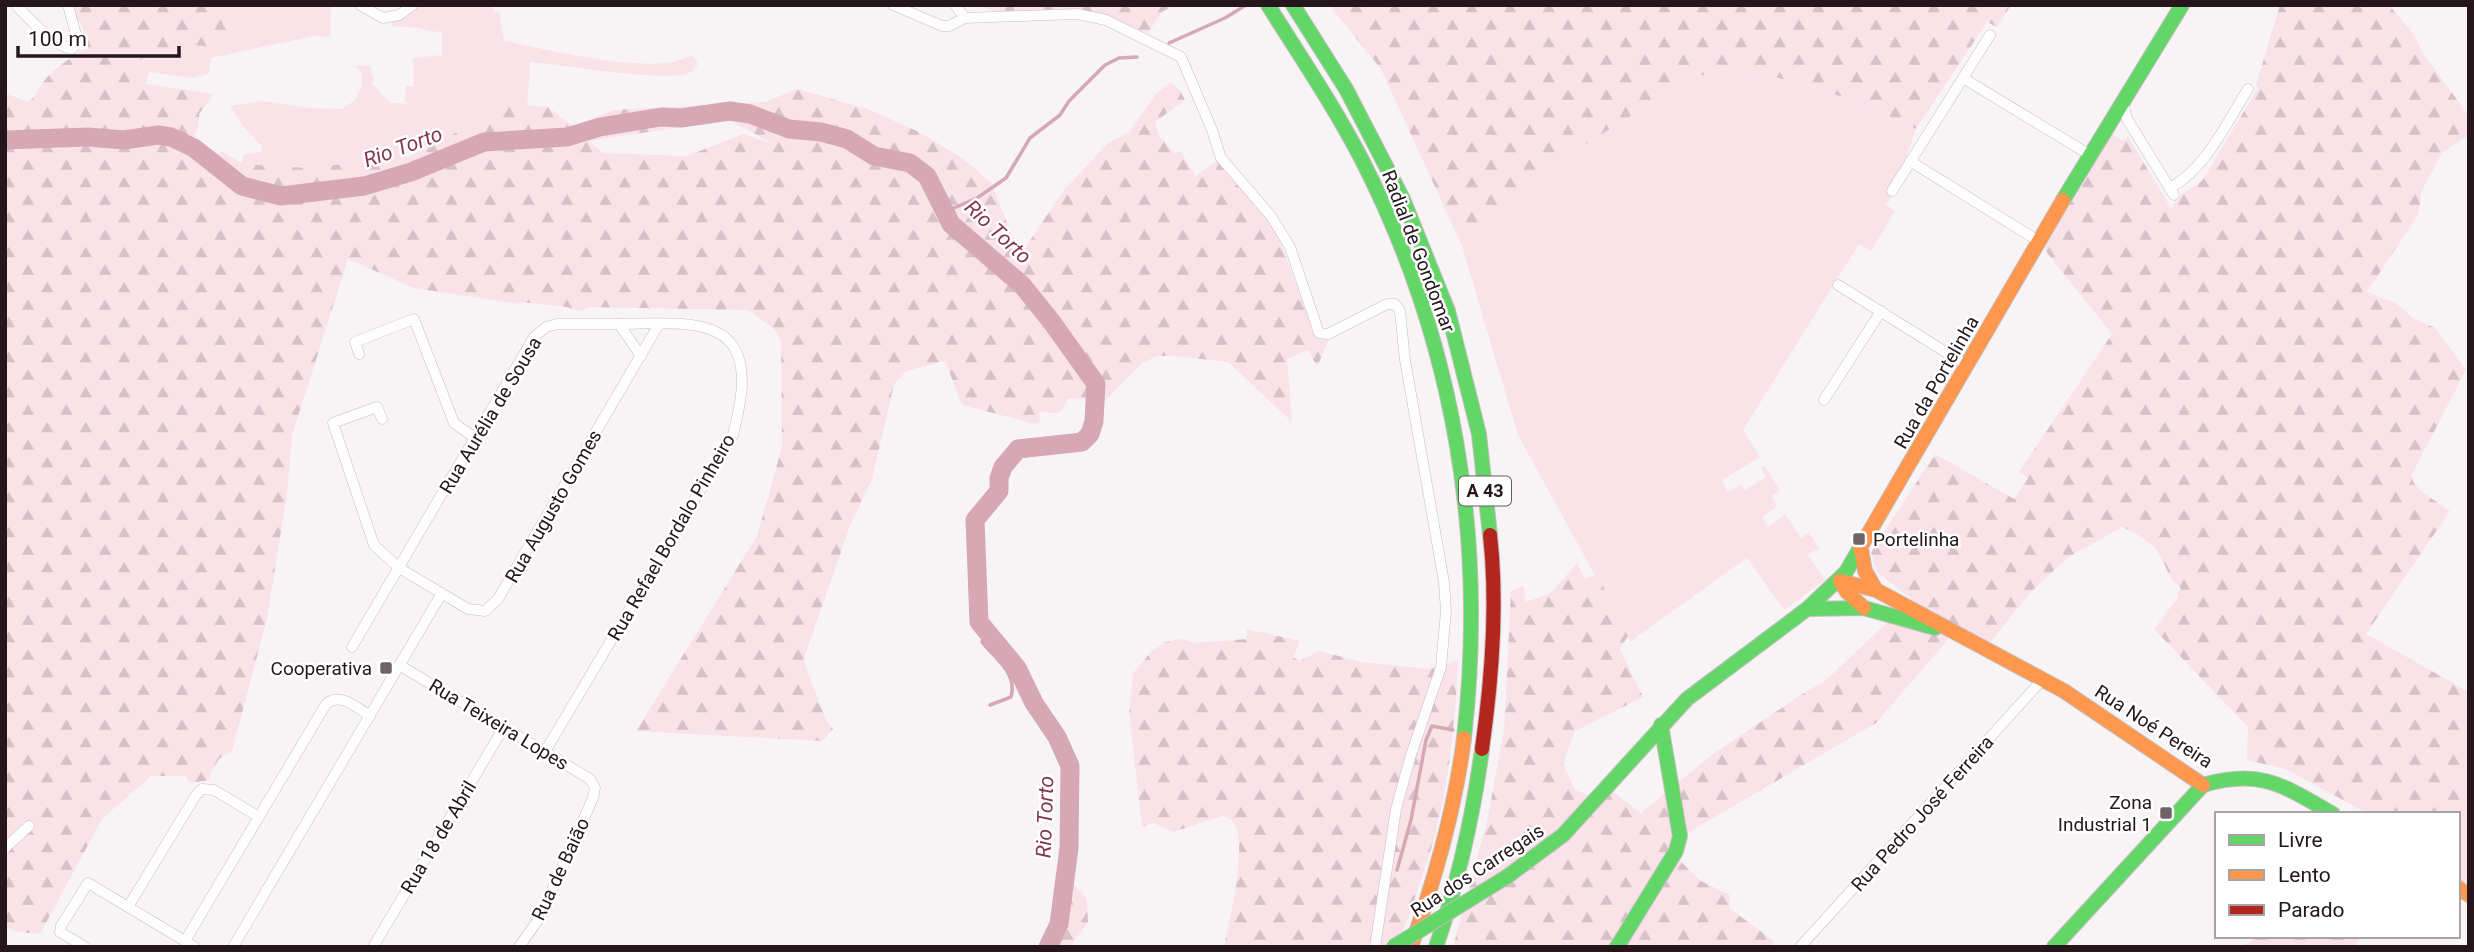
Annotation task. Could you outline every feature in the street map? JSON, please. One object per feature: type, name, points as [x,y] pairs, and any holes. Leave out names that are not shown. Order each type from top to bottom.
[{"type":"main road","name":"Radial de Gondomar","points":[[1268,5],[1329,100],[1359,153],[1385,209],[1429,322],[1458,440],[1472,560],[1470,685],[1453,807],[1428,905],[1411,947]]},
{"type":"main road","name":"Radial de Gondomar","points":[[1293,5],[1346,89],[1404,199],[1448,311],[1479,434],[1493,559],[1491,684],[1474,810],[1436,947]]},
{"type":"main road","name":"Rua da Portelinha","points":[[1661,725],[1687,699],[1807,610],[1840,581],[2090,155],[2182,5]]},
{"type":"main road","points":[[1860,549],[1865,571],[1877,590]]},
{"type":"main road","points":[[1840,581],[1864,608]]},
{"type":"main road","name":"Rua Noé Pereira","points":[[1840,581],[1877,590],[2043,679],[2203,785],[2226,777],[2253,776],[2280,784],[2329,812]]},
{"type":"main road","name":"Rua Noé Pereira","points":[[1807,610],[1864,608],[1960,635]]},
{"type":"main road","points":[[1617,947],[1676,851],[1680,836],[1661,725]]},
{"type":"main road","name":"Rua dos Carregais","points":[[1393,947],[1508,876],[1563,835],[1661,725]]},
{"type":"main road","points":[[2054,947],[2203,785]]},
{"type":"street","points":[[16,5],[45,32],[72,49],[78,42],[68,5]]},
{"type":"street","points":[[360,5],[383,19],[399,15],[413,5]]},
{"type":"street","points":[[894,5],[942,26],[949,26],[965,18],[1077,14],[1106,20],[1181,57],[1221,158],[1271,216],[1290,247],[1320,332],[1328,334],[1387,304],[1395,304],[1400,311],[1405,360],[1444,582],[1446,611],[1441,667],[1396,809],[1375,947]]},
{"type":"street","points":[[955,5],[965,18]]},
{"type":"street","points":[[1892,191],[1990,35]]},
{"type":"street","points":[[1963,78],[2090,155]]},
{"type":"street","points":[[2123,102],[2127,119],[2172,192],[2203,160],[2248,89]]},
{"type":"street","points":[[1910,161],[2040,242]]},
{"type":"street","points":[[1838,285],[1968,366]]},
{"type":"street","points":[[1824,400],[1881,311]]},
{"type":"street","points":[[359,354],[355,342],[414,319],[454,423],[475,438]]},
{"type":"street","name":"Rua Refael Bordalo Pinheiro","points":[[546,750],[733,435],[740,406],[741,368],[736,349],[725,338],[712,330],[681,323],[619,324]]},
{"type":"street","name":"Rua Aurélia de Sousa","points":[[352,647],[534,337],[545,327],[557,324],[619,324]]},
{"type":"street","points":[[619,324],[641,356]]},
{"type":"street","name":"Rua Augusto Gomes","points":[[442,593],[468,609],[485,611],[498,599],[659,324]]},
{"type":"street","points":[[233,947],[442,593],[399,568],[374,545],[333,423],[377,407],[382,419]]},
{"type":"street","name":"Rua Teixeira Lopes","points":[[399,665],[546,750],[590,779],[595,788]]},
{"type":"street","name":"Rua Pedro José Ferreira","points":[[1800,947],[2043,679]]},
{"type":"street","points":[[85,947],[60,932],[61,926],[88,883],[190,944],[259,817],[326,704],[332,699],[341,698],[370,716]]},
{"type":"street","name":"Rua 18 de Abril","points":[[373,947],[504,727]]},
{"type":"street","name":"Rua de Baião","points":[[519,947],[540,916],[593,798],[595,788]]},
{"type":"street","points":[[128,907],[202,789],[214,790],[259,817]]},
{"type":"street","points":[[5,848],[29,826]]},
{"type":"green space","points":[[73,5],[223,5],[227,16],[223,25],[232,38],[221,49],[197,45],[191,50],[161,50],[148,54],[135,65],[148,78],[146,84],[214,94],[199,114],[199,126],[193,138],[218,154],[221,151],[243,164],[324,169],[334,165],[406,154],[408,157],[512,104],[548,107],[577,129],[575,126],[613,110],[765,102],[797,89],[868,109],[919,132],[962,158],[991,182],[1014,240],[1013,248],[1027,245],[1063,191],[1109,142],[1129,132],[1157,93],[1170,82],[1180,90],[1185,100],[1155,122],[1159,136],[1175,153],[1180,151],[1196,176],[1217,161],[1251,194],[1278,235],[1313,330],[1321,340],[1329,339],[1317,367],[1308,350],[1287,359],[1292,422],[1228,362],[1156,356],[1140,365],[1105,401],[1068,398],[1059,412],[1039,412],[1040,422],[1035,424],[962,405],[945,361],[906,371],[894,385],[872,479],[850,526],[804,658],[826,720],[833,729],[822,741],[636,731],[757,536],[782,447],[781,343],[775,330],[749,310],[588,307],[582,311],[414,288],[348,259],[292,435],[287,493],[267,619],[232,751],[219,759],[209,776],[210,780],[189,783],[186,776],[151,776],[102,819],[40,934],[17,932],[5,927],[5,142],[88,139],[124,141],[158,137],[183,143],[209,161],[214,157],[199,145],[159,128],[135,134],[86,130],[46,135],[5,135],[7,94],[28,102],[51,73],[88,47],[82,25],[75,18]],"holes":[[[728,120],[774,144],[743,134],[687,156],[603,153],[589,141]]]},
{"type":"green space","points":[[223,5],[331,5],[330,37],[314,36],[211,58],[209,74],[191,78],[149,72],[148,78],[135,65],[143,57],[165,47],[197,45],[223,25],[227,16]]},
{"type":"green space","points":[[418,5],[493,5],[493,12],[499,11],[504,41],[626,63],[667,63],[693,56],[698,64],[691,72],[662,76],[530,62],[527,110],[406,154],[334,165],[296,179],[241,164],[244,155],[261,152],[262,147],[230,106],[262,101],[342,109],[355,100],[362,86],[361,73],[355,65],[370,66],[374,79],[372,84],[391,103],[412,104],[405,102],[406,86],[414,86],[413,58],[442,55],[442,33],[392,26],[391,18],[400,20],[407,17]]},
{"type":"green space","points":[[976,5],[1175,5],[1162,12],[1148,33],[1078,9],[996,11]]},
{"type":"green space","points":[[1329,5],[2011,5],[1997,27],[1987,22],[1916,129],[1861,103],[1803,84],[1754,72],[1693,76],[1527,182],[1462,246],[1381,69]]},
{"type":"green space","points":[[2280,5],[2389,5],[2415,36],[2422,52],[2469,116],[2469,135],[2442,153],[2421,192],[2419,213],[2367,292],[2396,303],[2413,318],[2435,328],[2466,370],[2412,474],[2413,482],[2422,492],[2450,511],[2366,634],[2469,692],[2469,901],[2460,900],[2460,812],[2365,812],[2285,769],[2247,760],[2248,727],[2154,629],[2179,596],[2177,594],[2181,588],[2170,577],[2152,545],[2122,527],[2067,558],[2029,594],[1988,645],[1958,628],[1876,723],[1684,835],[1676,857],[1701,881],[1730,895],[1729,908],[1774,941],[1769,947],[1453,947],[1487,822],[1504,730],[1511,591],[1523,586],[1526,602],[1551,593],[1577,563],[1585,579],[1597,574],[1628,636],[1620,649],[1643,697],[1575,731],[1563,763],[1575,790],[1604,801],[1612,791],[1641,813],[1713,754],[1824,682],[1912,599],[1877,572],[1871,552],[1935,454],[2014,499],[2028,478],[2019,472],[2112,334],[2044,249],[2084,176],[2112,134],[2124,141],[2128,137],[2171,208],[2183,193],[2202,181],[2258,88],[2256,85]]},
{"type":"green space","points":[[1754,72],[1803,84],[1861,103],[1916,129],[1893,194],[1886,205],[1895,211],[1871,251],[1859,244],[1743,430],[1760,457],[1722,480],[1728,492],[1741,484],[1745,490],[1766,477],[1761,468],[1765,466],[1780,490],[1772,496],[1777,506],[1762,517],[1768,527],[1785,514],[1801,538],[1809,532],[1819,549],[1807,554],[1825,580],[1784,610],[1747,558],[1631,641],[1518,435],[1462,246],[1527,182],[1693,76]]},
{"type":"green space","points":[[1247,629],[1300,641],[1293,657],[1299,661],[1319,651],[1362,662],[1430,669],[1458,660],[1452,737],[1440,814],[1426,865],[1397,947],[1224,947],[1239,862],[1237,830],[1232,821],[1222,816],[1173,832],[1154,823],[1142,827],[1129,713],[1133,673],[1151,652],[1165,642],[1182,639],[1198,643],[1246,639]]},
{"type":"green space","points":[[1070,880],[1087,899],[1088,922],[1070,947],[1054,947],[1062,922]]},
{"type":"green space","points":[[2254,938],[2361,938],[2353,947],[2236,947],[2249,943]]},
{"type":"waterway","points":[[1169,43],[1225,18],[1246,5]]},
{"type":"waterway","points":[[945,212],[977,198],[1006,178],[1030,138],[1060,115],[1069,101],[1105,65],[1119,58],[1137,57]]},
{"type":"waterway","name":"Rio Torto","points":[[5,140],[88,137],[124,140],[158,135],[171,137],[194,148],[242,186],[281,196],[364,186],[411,172],[484,142],[567,137],[600,127],[661,117],[681,118],[730,111],[750,114],[789,129],[821,132],[847,139],[874,156],[910,163],[927,176],[951,224],[1022,285],[1096,384],[1094,421],[1090,434],[1082,442],[1018,449],[1003,467],[999,478],[999,491],[975,520],[979,622],[1017,668],[1034,703],[1057,737],[1070,766],[1069,848],[1059,924],[1048,947]]},
{"type":"waterway","points":[[988,630],[982,642],[1004,667],[1012,688],[1011,697],[990,705]]},
{"type":"waterway","points":[[1397,870],[1411,820],[1426,740],[1432,726],[1453,730]]},
{"type":"traffic: fast","points":[[1268,5],[1362,160],[1394,228],[1420,298],[1441,369],[1456,441],[1466,514],[1471,588],[1470,663],[1464,738]]},
{"type":"traffic: fast","points":[[1293,5],[1346,89],[1403,199],[1448,311],[1479,434],[1490,535]]},
{"type":"traffic: fast","points":[[2063,200],[2182,5]]},
{"type":"traffic: fast","points":[[1508,876],[1563,835],[1687,699],[1807,609],[1846,572],[1860,548]]},
{"type":"traffic: fast","points":[[1807,609],[1864,608],[1935,628]]},
{"type":"traffic: fast","points":[[1617,947],[1676,851],[1680,836],[1661,725]]},
{"type":"traffic: fast","points":[[1436,947],[1464,849],[1482,749]]},
{"type":"traffic: fast","points":[[2054,947],[2203,785],[2223,780],[2257,779],[2286,788],[2330,812]]},
{"type":"traffic: fast","points":[[1393,947],[1508,876]]},
{"type":"traffic: slow","points":[[1860,548],[2063,200]]},
{"type":"traffic: slow","points":[[1861,549],[1865,571],[1876,590]]},
{"type":"traffic: slow","points":[[1840,581],[1876,590],[2064,691],[2203,785]]},
{"type":"traffic: slow","points":[[1840,581],[1864,608]]},
{"type":"traffic: slow","points":[[1411,947],[1443,844],[1464,738]]},
{"type":"traffic: slow","points":[[2460,889],[2469,895]]},
{"type":"traffic: jam","points":[[1482,749],[1493,642],[1494,588],[1490,535]]},
{"type":"place","name":"Portelinha","points":[[1859,539]]},
{"type":"place","name":"Cooperativa","points":[[386,668]]},
{"type":"place","name":"Zona Industrial 1","points":[[2166,813]]}]
